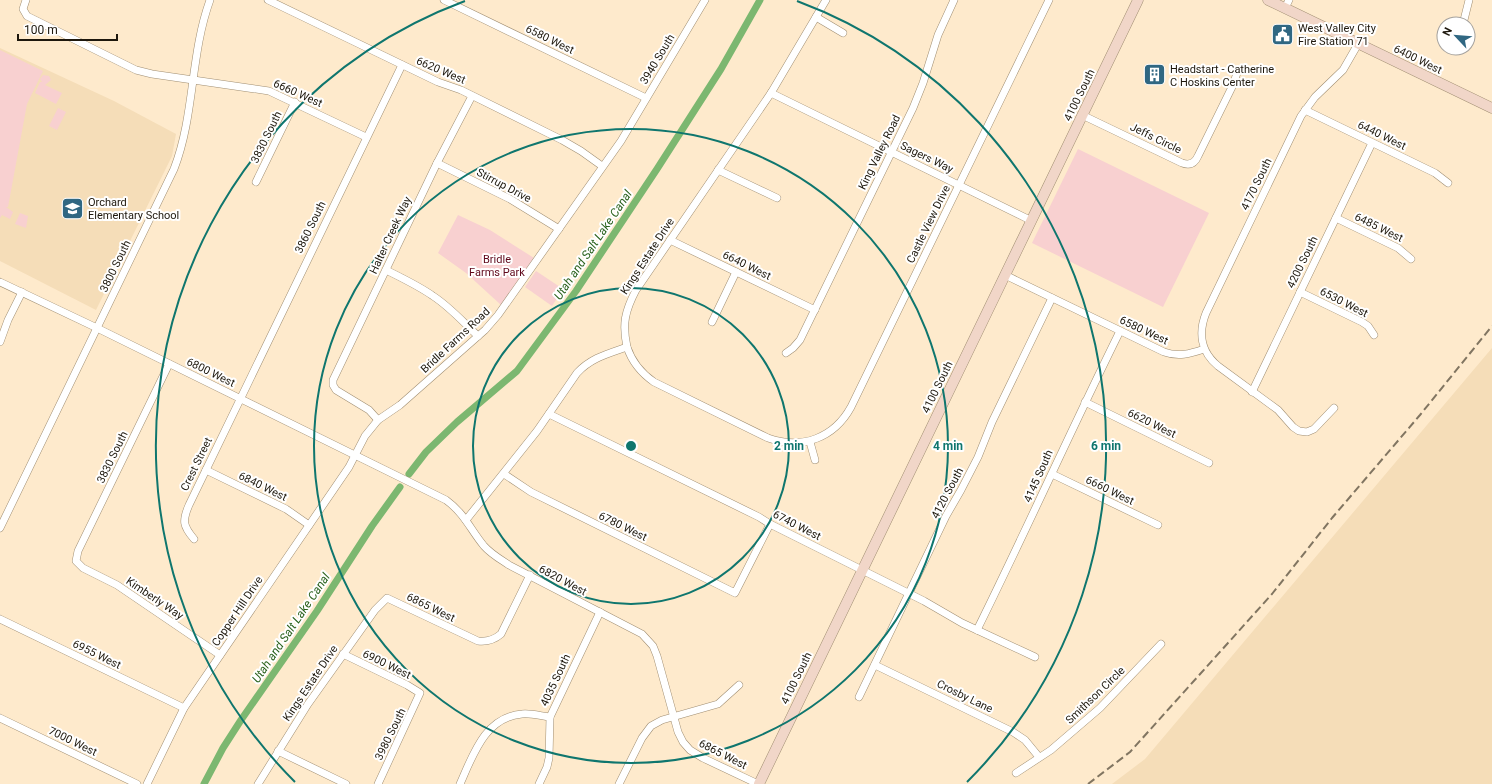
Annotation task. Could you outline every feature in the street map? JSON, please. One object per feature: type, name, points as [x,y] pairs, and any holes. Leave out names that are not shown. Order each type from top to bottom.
[{"type":"main road","name":"4100 South","points":[[758,784],[1138,0]]},
{"type":"main road","name":"6400 West","points":[[1268,0],[1287,4],[1358,44],[1492,108]]},
{"type":"street","name":"6660 West","points":[[26,0],[23,9],[25,14],[29,17],[136,70],[152,74],[269,91],[295,102],[366,137]]},
{"type":"street","name":"3800 South","points":[[0,528],[160,199],[178,158],[183,141],[203,19],[210,0]]},
{"type":"street","name":"6620 West","points":[[268,0],[568,143],[602,166]]},
{"type":"street","name":"6580 West","points":[[444,0],[646,98]]},
{"type":"street","name":"3940 South","points":[[627,130],[705,0]]},
{"type":"street","name":"Kings Estate Drive","points":[[627,347],[624,332],[624,320],[628,304],[636,290],[771,93],[826,0]]},
{"type":"street","name":"King Valley Road","points":[[786,353],[796,346],[800,340],[892,152],[918,97],[938,35],[954,0]]},
{"type":"street","name":"Castle View Drive","points":[[627,347],[632,360],[640,370],[659,384],[768,438],[788,443],[810,442],[828,433],[839,424],[848,413],[1049,0]]},
{"type":"street","points":[[1465,16],[1469,0]]},
{"type":"street","points":[[816,18],[843,33]]},
{"type":"street","name":"4170 South","points":[[1204,349],[1201,329],[1206,313],[1298,122],[1305,110],[1315,98],[1343,70],[1358,44]]},
{"type":"street","name":"3860 South","points":[[240,398],[402,65]]},
{"type":"street","name":"Jeffs Circle","points":[[1082,115],[1182,163],[1190,164],[1195,161],[1198,156],[1233,85],[1238,70]]},
{"type":"street","name":"Sagers Way","points":[[771,93],[1032,221]]},
{"type":"street","name":"Halter Creek Way","points":[[378,420],[371,412],[338,392],[333,386],[334,377],[437,163],[472,96]]},
{"type":"street","name":"3830 South","points":[[256,182],[295,102]]},
{"type":"street","name":"6440 West","points":[[1305,110],[1435,173],[1448,183]]},
{"type":"street","name":"Bridle Farms Road","points":[[355,456],[368,431],[378,420],[400,405],[478,336],[498,315],[627,130]]},
{"type":"street","name":"4200 South","points":[[1252,392],[1372,143]]},
{"type":"street","name":"Stirrup Drive","points":[[437,163],[510,199],[559,229]]},
{"type":"street","points":[[718,170],[777,198]]},
{"type":"street","name":"6485 West","points":[[1336,218],[1398,248],[1410,259]]},
{"type":"street","name":"6640 West","points":[[670,240],[815,310]]},
{"type":"street","points":[[386,270],[411,282],[434,296],[455,313],[478,336]]},
{"type":"street","points":[[712,322],[736,272]]},
{"type":"street","name":"6580 West","points":[[1005,275],[1160,350],[1174,355],[1190,354],[1204,349]]},
{"type":"street","name":"6800 West","points":[[0,282],[412,483]]},
{"type":"street","points":[[0,342],[22,292]]},
{"type":"street","name":"6530 West","points":[[1300,292],[1362,322],[1368,326],[1374,335]]},
{"type":"street","name":"4120 South","points":[[859,697],[946,516],[962,490],[978,457],[992,422],[1052,298]]},
{"type":"street","name":"4145 South","points":[[977,630],[1120,331]]},
{"type":"street","points":[[466,520],[504,474],[584,365],[601,356],[627,347]]},
{"type":"street","points":[[1204,349],[1214,363],[1281,412],[1293,427],[1299,431],[1306,432],[1314,429],[1334,408]]},
{"type":"street","name":"3830 South","points":[[76,561],[78,551],[169,364]]},
{"type":"street","name":"Crest Street","points":[[194,539],[186,528],[184,518],[240,398]]},
{"type":"street","name":"6620 West","points":[[1085,402],[1209,463]]},
{"type":"street","name":"6740 West","points":[[549,414],[759,517],[977,630],[1035,657]]},
{"type":"street","points":[[810,442],[815,460]]},
{"type":"street","name":"Copper Hill Drive","points":[[147,784],[184,708],[310,525],[355,456]]},
{"type":"street","name":"6840 West","points":[[206,470],[288,511],[310,525]]},
{"type":"street","name":"6780 West","points":[[504,474],[531,492],[735,593],[770,524]]},
{"type":"street","name":"6660 West","points":[[1052,474],[1158,525]]},
{"type":"street","name":"6820 West","points":[[412,483],[446,500],[457,508],[478,537],[495,556],[642,634],[653,646],[657,656],[674,716]]},
{"type":"street","name":"Kimberly Way","points":[[76,561],[84,568],[117,585],[220,655]]},
{"type":"street","name":"6865 West","points":[[387,598],[472,639],[478,641],[490,640],[501,634],[530,575]]},
{"type":"street","name":"Kings Estate Drive","points":[[258,784],[308,704],[375,610],[387,598]]},
{"type":"street","name":"4035 South","points":[[539,784],[547,767],[549,758],[550,717],[600,612]]},
{"type":"street","name":"6955 West","points":[[0,619],[184,708]]},
{"type":"street","name":"Smithson Circle","points":[[1016,773],[1051,750],[1100,708],[1161,644]]},
{"type":"street","name":"6900 West","points":[[343,654],[407,685],[420,694]]},
{"type":"street","name":"Crosby Lane","points":[[875,665],[1013,732],[1025,740],[1039,757]]},
{"type":"street","points":[[619,784],[646,730],[654,724],[674,716],[718,704],[739,685]]},
{"type":"street","name":"3980 South","points":[[378,784],[420,694]]},
{"type":"street","points":[[460,784],[476,749],[486,733],[498,723],[522,714],[550,717]]},
{"type":"street","name":"6865 West","points":[[674,716],[678,732],[683,742],[690,750],[703,758],[758,784]]},
{"type":"street","name":"7000 West","points":[[0,718],[137,784]]},
{"type":"street","points":[[278,751],[346,784]]},
{"type":"shaded area","name":"Orchard Elementary School","points":[[0,48],[114,101],[176,134],[172,156],[96,310],[0,261]]},
{"type":"shaded area","points":[[1492,348],[1492,784],[1112,784],[1145,759]]},
{"type":"green space","points":[[0,50],[43,71],[27,104],[8,207],[6,207],[13,212],[10,219],[2,215],[0,218]]},
{"type":"green space","points":[[43,75],[49,76],[51,80],[45,85],[62,93],[56,104],[35,93],[40,82],[42,82],[40,79]]},
{"type":"green space","points":[[58,108],[66,112],[57,130],[49,126]]},
{"type":"green space","points":[[1078,149],[1209,213],[1163,307],[1032,243]]},
{"type":"green space","points":[[20,213],[28,216],[26,228],[15,224]]},
{"type":"green space","name":"Bridle Farms Park","points":[[458,215],[490,230],[534,258],[501,305],[466,273],[438,253]]},
{"type":"green space","name":"Bridle Farms Park","points":[[536,271],[563,289],[552,306],[525,287]]},
{"type":"waterway","name":"Utah and Salt Lake Canal","points":[[409,474],[426,452],[457,422],[517,371],[576,291],[657,169],[721,69],[760,0]]},
{"type":"waterway","name":"Utah and Salt Lake Canal","points":[[204,784],[223,748],[241,720],[317,611],[372,526],[400,487]]},
{"type":"railway","points":[[1088,784],[1130,752],[1272,594],[1332,518],[1420,415],[1492,326]]},
{"type":"place","name":"West Valley City Fire Station 71","points":[[1283,34]]},
{"type":"place","name":"Headstart - Catherine C Hoskins Center","points":[[1155,75]]},
{"type":"place","name":"Orchard Elementary School","points":[[73,208]]}]
